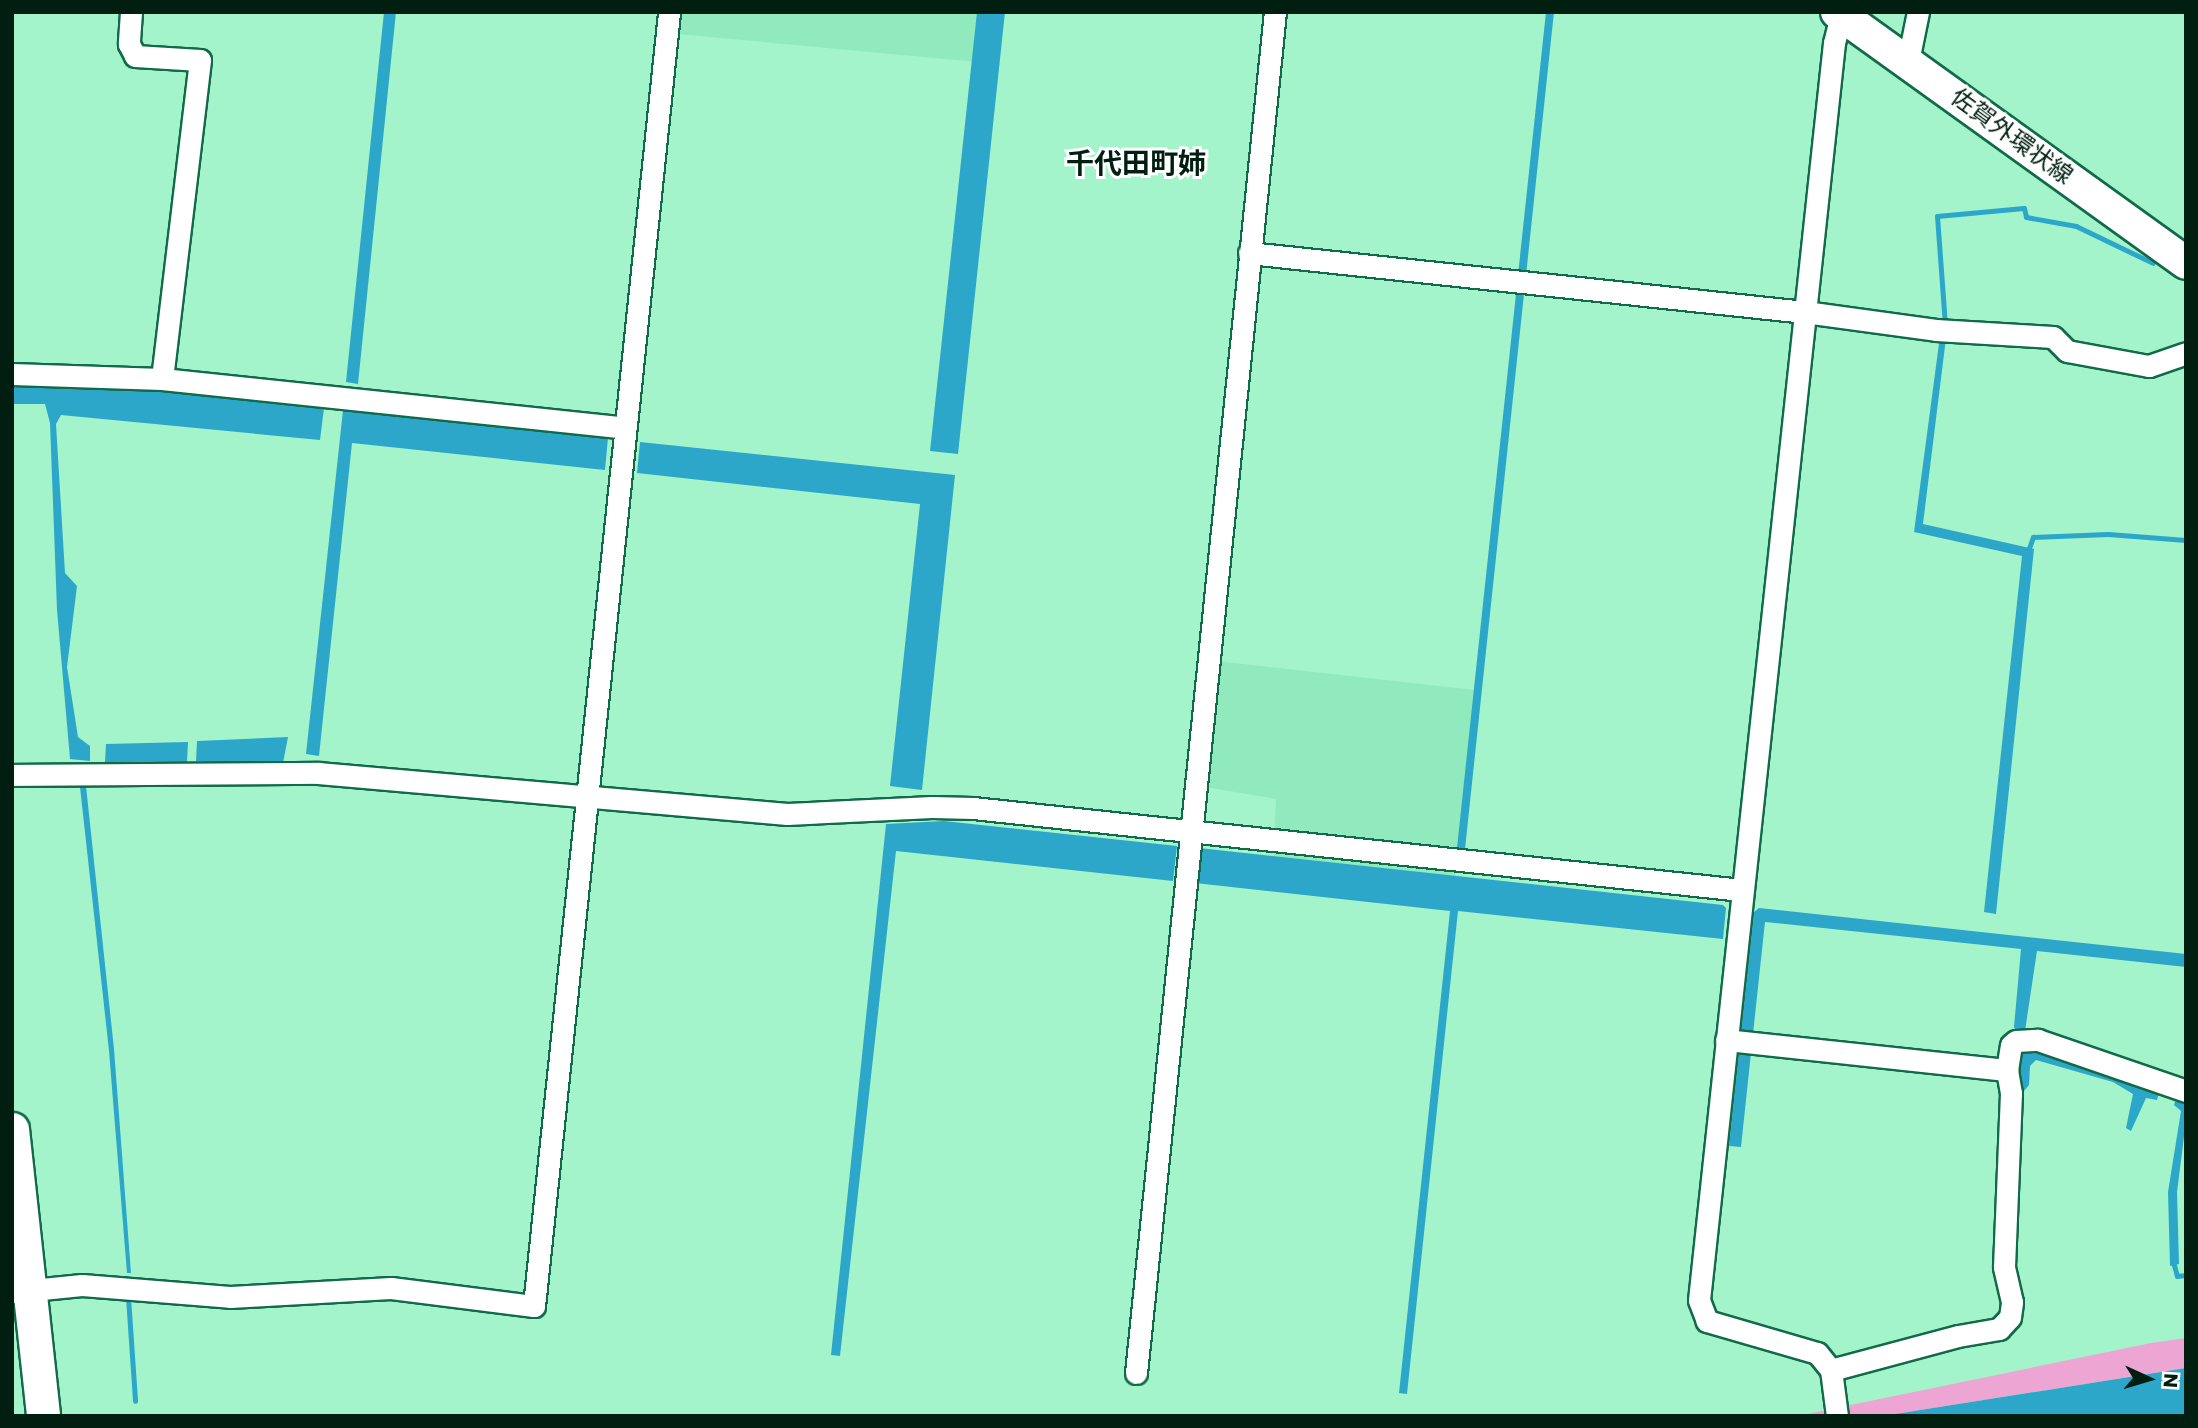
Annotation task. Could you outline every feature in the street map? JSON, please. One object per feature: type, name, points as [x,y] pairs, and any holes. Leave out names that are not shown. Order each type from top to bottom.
[{"type":"highway","points":[[12,1129],[20,1291],[43,1416]]},
{"type":"main road","name":"佐賀外環状線","points":[[1839,14],[2186,262]]},
{"type":"street","points":[[131,12],[129,44],[135,55],[200,60],[162,379]]},
{"type":"street","points":[[20,1291],[82,1285],[230,1297],[391,1288],[534,1306],[669,12]]},
{"type":"street","points":[[1136,1373],[1189,832],[1275,12]]},
{"type":"street","points":[[1908,61],[1919,12]]},
{"type":"street","points":[[1837,1416],[1831,1378],[1817,1353],[1707,1321],[1699,1300],[1833,43],[1839,14]]},
{"type":"street","points":[[1249,253],[1805,312],[1936,330],[2053,337],[2067,351],[2149,366],[2179,353],[2186,353]]},
{"type":"street","points":[[12,374],[162,379],[625,428]]},
{"type":"street","points":[[12,775],[318,773],[787,814],[932,807],[973,808],[1741,890]]},
{"type":"street","points":[[1726,1040],[2007,1070]]},
{"type":"street","points":[[1831,1378],[1958,1336],[1999,1329],[2010,1317],[2012,1302],[2004,1267],[2011,1093],[2007,1070],[2011,1045],[2038,1040],[2186,1091]]},
{"type":"shaded area","points":[[679,12],[982,12],[977,62],[677,34]]},
{"type":"shaded area","points":[[1199,659],[1475,690],[1454,885],[1273,865],[1276,799],[1188,784]]},
{"type":"shaded area","points":[[2186,1338],[2186,1368],[1883,1416],[1797,1416],[2151,1343]]},
{"type":"water","points":[[384,12],[396,12],[358,384],[346,382]]},
{"type":"water","points":[[977,12],[1005,12],[958,454],[930,451]]},
{"type":"water","points":[[1546,12],[1554,12],[1465,849],[1457,848]]},
{"type":"water","points":[[1940,336],[1946,338],[1923,524],[2034,549],[1996,914],[1984,912],[2022,556],[1914,532]]},
{"type":"water","points":[[12,387],[153,390],[324,408],[320,440],[61,415],[56,424],[65,573],[77,586],[67,667],[78,737],[90,746],[90,761],[70,759],[57,610],[50,423],[45,404],[12,404]]},
{"type":"water","points":[[343,410],[608,438],[605,470],[352,443],[319,756],[306,754]]},
{"type":"water","points":[[640,442],[955,475],[922,790],[890,786],[920,504],[637,473]]},
{"type":"water","points":[[288,737],[283,763],[196,761],[197,741]]},
{"type":"water","points":[[188,742],[187,762],[105,762],[106,744]]},
{"type":"water","points":[[86,786],[114,1049],[131,1273],[127,1273],[109,1051],[80,787]]},
{"type":"water","points":[[944,821],[1177,846],[1173,881],[896,851],[840,1356],[831,1355],[886,824]]},
{"type":"water","points":[[1199,848],[1723,905],[1726,908],[1723,939],[1458,911],[1407,1394],[1399,1393],[1450,911],[1195,883]]},
{"type":"water","points":[[1759,908],[2186,954],[2186,967],[2037,951],[2025,1031],[2031,1047],[2160,1089],[2157,1100],[2146,1098],[2131,1131],[2126,1128],[2133,1094],[2113,1082],[2036,1060],[2030,1066],[2029,1085],[2024,1091],[2017,1087],[2017,1033],[2014,1027],[2021,949],[1765,922],[1753,1034],[1741,1033],[1754,912]]},
{"type":"water","points":[[1739,1051],[1751,1053],[1741,1147],[1729,1146]]},
{"type":"water","points":[[2176,1098],[2186,1101],[2186,1121],[2177,1192],[2179,1264],[2170,1266],[2168,1192],[2181,1111],[2174,1105]]},
{"type":"water","points":[[2186,1368],[2186,1416],[1883,1416]]},
{"type":"waterway","points":[[1945,325],[1937,216],[2024,208],[2026,217],[2076,226],[2153,263]]},
{"type":"waterway","points":[[2029,548],[2033,537],[2108,534],[2186,540]]},
{"type":"waterway","points":[[2174,1265],[2177,1276],[2186,1275]]},
{"type":"waterway","points":[[128,1297],[135,1401]]},
{"type":"district","name":"千代田町姉","points":[[1136,164]]}]
